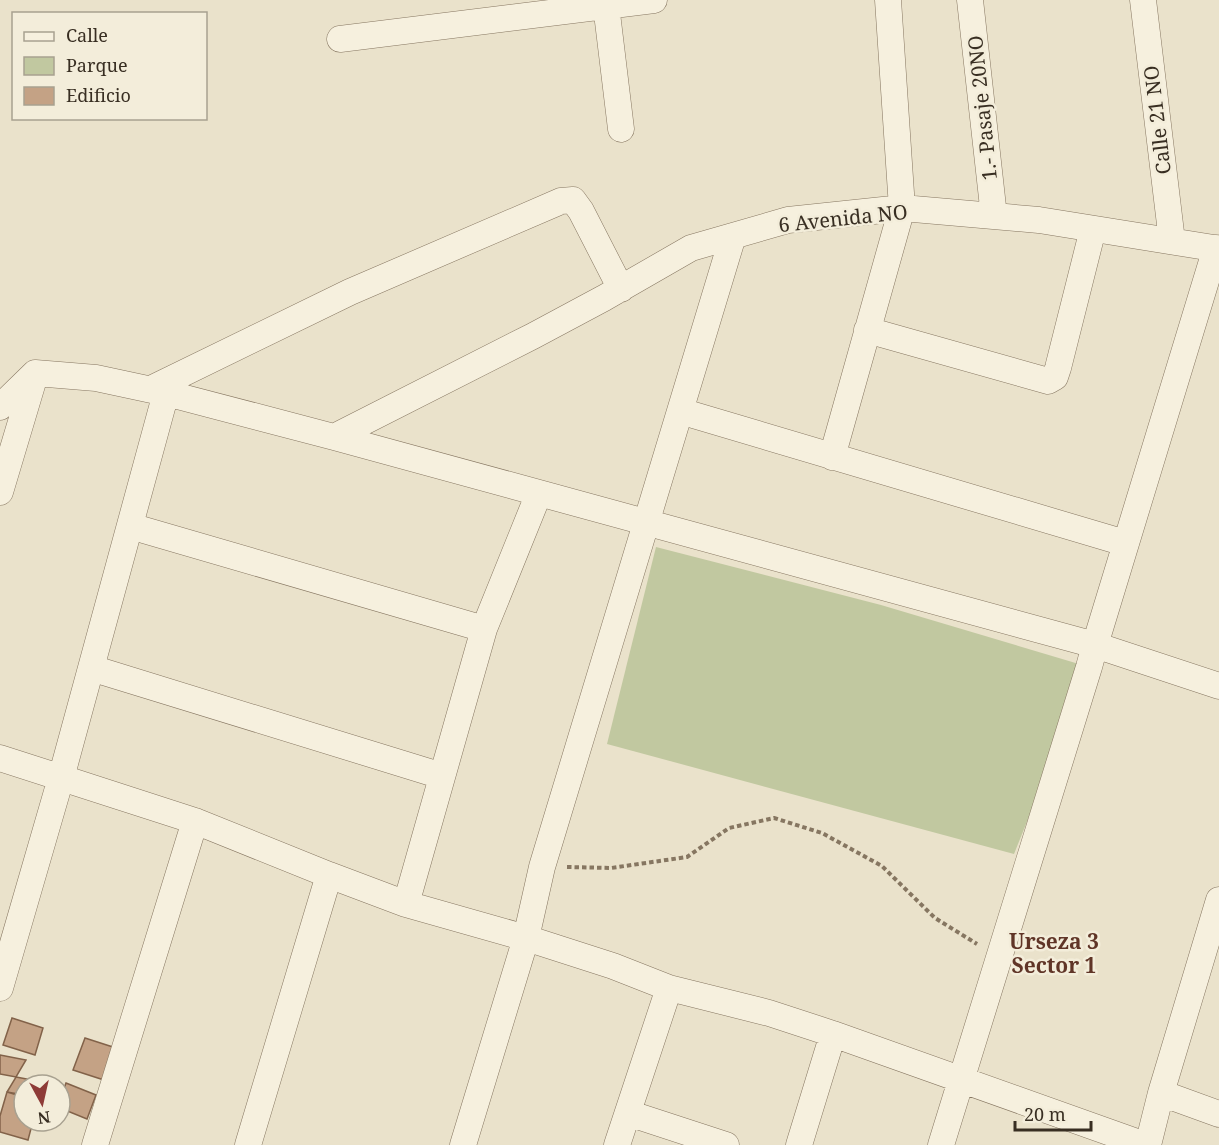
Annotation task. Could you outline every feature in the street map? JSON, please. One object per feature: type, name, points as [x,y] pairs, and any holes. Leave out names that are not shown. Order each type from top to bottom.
[{"type":"street","points":[[340,39],[654,0]]},
{"type":"street","points":[[832,457],[902,208],[888,0]]},
{"type":"street","name":"1.- Pasaje 20NO","points":[[970,0],[994,216]]},
{"type":"street","name":"Calle 21 NO","points":[[1143,0],[1172,241]]},
{"type":"street","points":[[606,5],[621,129]]},
{"type":"street","points":[[158,391],[350,292],[561,201],[573,200],[581,211],[621,289]]},
{"type":"street","name":"6 Avenida NO","points":[[334,436],[533,336],[691,248],[788,220],[902,208],[1039,220],[1217,249]]},
{"type":"street","points":[[867,330],[1048,381],[1055,377],[1058,369],[1093,229]]},
{"type":"street","points":[[463,1145],[526,938],[542,867],[733,236]]},
{"type":"street","points":[[940,1145],[1217,249]]},
{"type":"street","points":[[0,492],[35,373]]},
{"type":"street","points":[[0,407],[35,373],[96,378],[158,391],[334,436],[1095,645],[1219,686]]},
{"type":"street","points":[[0,988],[62,778],[130,526],[158,391]]},
{"type":"street","points":[[680,411],[1125,543]]},
{"type":"street","points":[[405,904],[484,629],[539,493]]},
{"type":"street","points":[[130,526],[484,629]]},
{"type":"street","points":[[91,668],[442,776]]},
{"type":"street","points":[[0,758],[195,821],[329,876],[405,904],[526,938],[613,966],[669,988],[769,1013],[1147,1145],[1161,1093],[1214,938],[1219,900]]},
{"type":"street","points":[[95,1145],[195,821]]},
{"type":"street","points":[[248,1145],[329,876]]},
{"type":"street","points":[[617,1145],[669,988]]},
{"type":"street","points":[[799,1145],[833,1034]]},
{"type":"street","points":[[1161,1093],[1219,1114]]},
{"type":"street","points":[[628,1113],[726,1145]]},
{"type":"path","points":[[542,867],[611,868],[687,857],[729,828],[774,818],[822,833],[882,866],[935,918],[998,958]]},
{"type":"green space","points":[[656,547],[881,605],[1089,667],[1014,854],[607,744]]},
{"type":"building","points":[[12,1018],[43,1028],[35,1055],[3,1045]]},
{"type":"building","points":[[85,1038],[116,1048],[104,1080],[73,1070]]},
{"type":"building","points":[[0,1055],[26,1060],[18,1073],[12,1073],[12,1076],[0,1074]]},
{"type":"building","points":[[12,1084],[12,1093],[7,1092]]},
{"type":"building","points":[[72,1085],[96,1095],[87,1119],[72,1113]]},
{"type":"building","points":[[7,1092],[12,1093],[12,1133],[30,1133],[28,1140],[0,1132],[0,1116]]},
{"type":"district","name":"Urseza 3 Sector 1","points":[[1054,953]]}]
